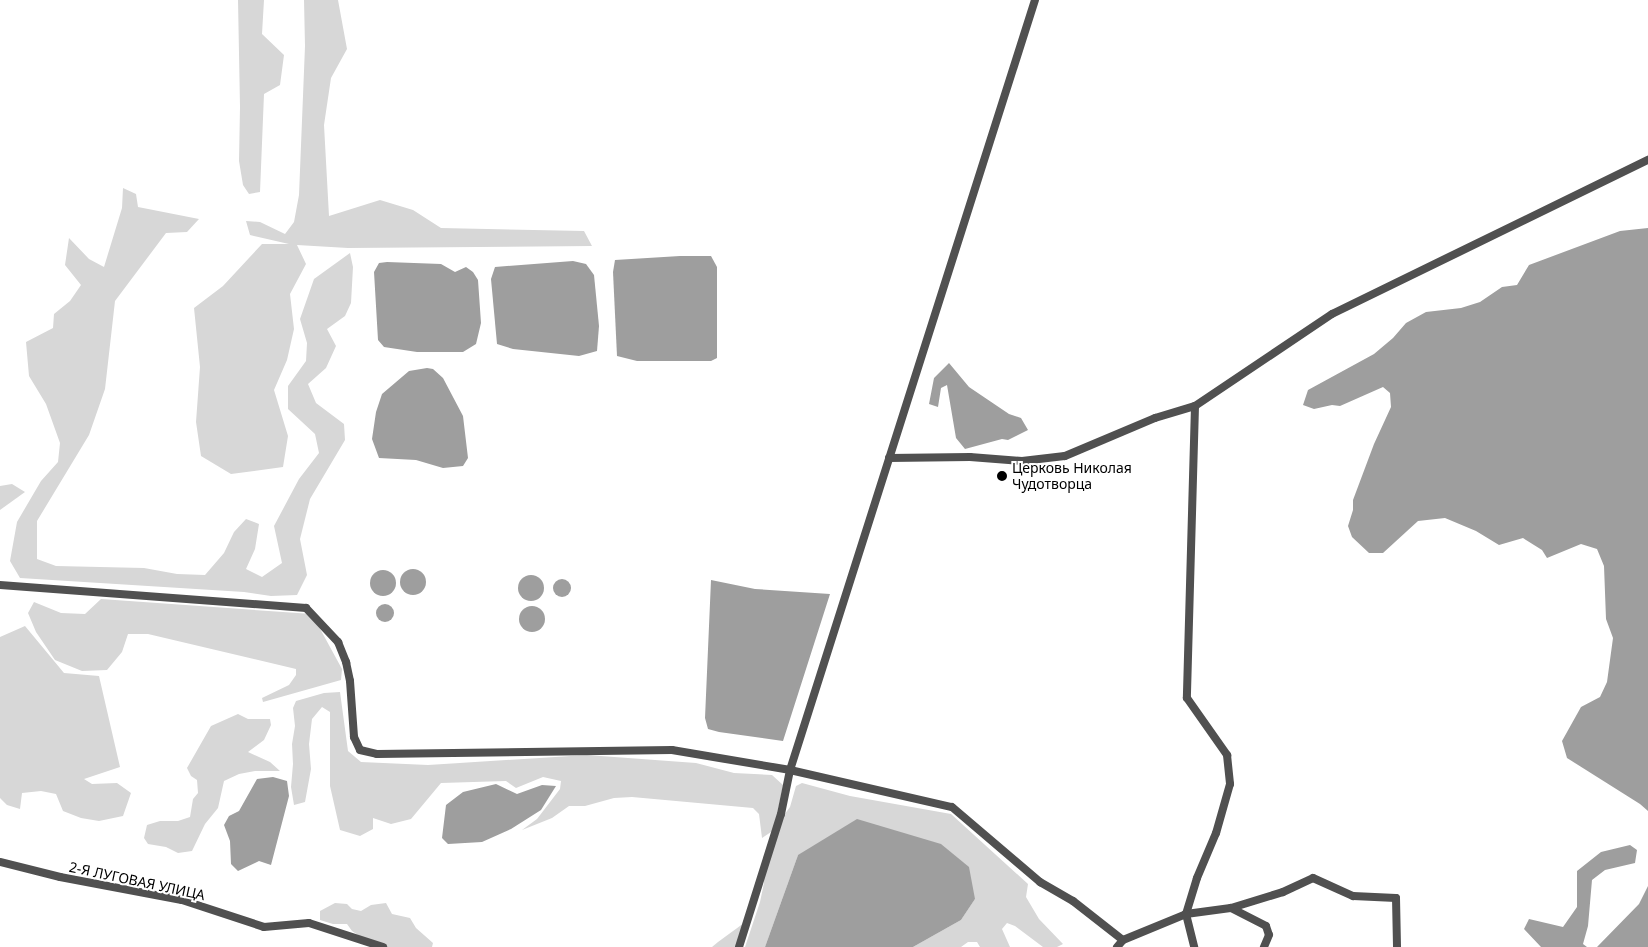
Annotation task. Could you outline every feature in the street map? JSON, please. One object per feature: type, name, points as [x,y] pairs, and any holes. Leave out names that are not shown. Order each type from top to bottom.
[{"type":"street","points":[[740,947],[780,814],[790,770],[1035,0]]},
{"type":"street","points":[[889,458],[970,457],[1022,461],[1064,456],[1155,418],[1195,406],[1332,314],[1648,160]]},
{"type":"street","points":[[1194,947],[1186,914],[1197,878],[1216,832],[1230,784],[1227,755],[1188,698],[1195,406]]},
{"type":"street","points":[[4,585],[306,608],[338,642],[346,662],[350,681],[354,737],[360,750],[377,754],[672,750],[790,770],[952,806],[1040,882],[1074,901],[1123,940]]},
{"type":"street","name":"2-Я ЛУГОВАЯ УЛИЦА","points":[[0,862],[60,877],[182,900],[264,927],[309,923],[383,947]]},
{"type":"street","points":[[1117,947],[1123,940],[1186,914],[1231,908],[1283,892],[1313,878],[1353,896],[1396,898],[1397,947]]},
{"type":"street","points":[[1231,908],[1266,926],[1269,935],[1264,947]]},
{"type":"shaded area","points":[[238,0],[264,0],[262,34],[284,55],[280,85],[264,94],[260,192],[249,194],[243,185],[239,161]]},
{"type":"shaded area","points":[[304,0],[338,0],[347,49],[331,78],[324,125],[329,216],[380,200],[413,210],[441,228],[584,231],[592,246],[348,248],[297,245],[306,264],[290,294],[294,329],[287,360],[274,390],[288,436],[283,467],[231,474],[201,456],[196,422],[200,367],[194,308],[223,286],[262,244],[289,244],[250,235],[246,221],[260,222],[285,234],[294,222],[299,195],[305,46]]},
{"type":"shaded area","points":[[123,188],[136,194],[138,207],[199,219],[187,232],[166,233],[115,301],[105,389],[89,435],[37,521],[37,559],[56,566],[144,568],[177,574],[205,575],[224,553],[234,532],[246,519],[259,524],[255,549],[246,569],[262,577],[282,563],[274,526],[299,479],[319,453],[315,434],[288,409],[288,386],[306,361],[307,343],[300,319],[314,279],[350,253],[353,267],[351,303],[345,316],[327,329],[336,346],[326,368],[308,384],[316,403],[344,424],[345,440],[310,499],[300,539],[307,575],[297,595],[271,596],[244,592],[20,578],[10,561],[17,522],[41,481],[58,462],[60,443],[46,404],[29,376],[26,342],[53,328],[54,314],[70,301],[81,285],[65,265],[69,238],[89,259],[104,267],[122,208]]},
{"type":"shaded area","points":[[1648,228],[1648,811],[1567,758],[1562,741],[1581,707],[1600,697],[1607,682],[1613,638],[1606,619],[1604,566],[1597,549],[1581,544],[1547,558],[1542,550],[1523,538],[1499,545],[1476,531],[1445,518],[1418,521],[1383,553],[1369,553],[1352,537],[1348,526],[1353,510],[1353,500],[1374,444],[1391,407],[1390,393],[1383,387],[1340,406],[1332,405],[1314,409],[1303,405],[1308,390],[1374,354],[1393,338],[1406,323],[1426,312],[1461,308],[1480,302],[1502,287],[1517,285],[1529,265],[1620,231]]},
{"type":"shaded area","points":[[711,256],[717,267],[717,358],[711,361],[637,361],[617,356],[613,272],[615,260]]},
{"type":"shaded area","points":[[573,261],[586,264],[594,275],[599,326],[597,351],[579,356],[513,349],[497,344],[491,279],[495,267]]},
{"type":"shaded area","points":[[379,263],[441,264],[455,272],[466,267],[473,272],[478,280],[481,323],[476,344],[463,352],[417,352],[384,347],[378,340],[374,272]]},
{"type":"shaded area","points":[[949,363],[969,387],[1009,414],[1021,418],[1028,430],[1008,440],[1002,439],[965,449],[956,438],[947,385],[941,388],[938,407],[929,404],[934,378]]},
{"type":"shaded area","points":[[433,369],[443,378],[463,416],[468,458],[463,466],[443,468],[416,460],[379,458],[372,439],[376,412],[382,394],[409,371]]},
{"type":"shaded area","points":[[12,484],[25,492],[0,510],[0,486]]},
{"type":"shaded area","points":[[413,569],[422,573],[426,582],[422,591],[413,595],[404,591],[400,582],[404,573]]},
{"type":"shaded area","points":[[383,570],[392,574],[396,583],[392,592],[383,596],[374,592],[370,583],[374,574]]},
{"type":"shaded area","points":[[531,575],[540,579],[544,588],[540,597],[531,601],[522,597],[518,588],[522,579]]},
{"type":"shaded area","points":[[562,579],[570,584],[571,588],[566,596],[562,597],[554,592],[553,588],[558,580]]},
{"type":"shaded area","points":[[711,580],[755,589],[830,594],[783,741],[708,729],[705,718]]},
{"type":"shaded area","points":[[101,599],[312,614],[342,669],[341,680],[263,702],[262,698],[289,685],[296,675],[296,669],[148,634],[128,634],[122,652],[107,670],[82,671],[55,660],[36,632],[28,613],[34,602],[61,613],[85,614]]},
{"type":"shaded area","points":[[381,604],[389,604],[394,609],[392,620],[381,622],[376,617],[376,609]]},
{"type":"shaded area","points":[[532,606],[541,610],[545,619],[541,628],[532,632],[523,628],[519,619],[523,610]]},
{"type":"shaded area","points":[[25,626],[64,673],[99,676],[120,767],[84,779],[92,784],[117,783],[131,793],[123,816],[99,821],[81,818],[63,811],[56,794],[41,791],[22,793],[20,809],[7,805],[0,798],[0,637]]},
{"type":"shaded area","points":[[340,692],[348,751],[361,762],[428,765],[587,755],[696,763],[734,773],[772,775],[783,785],[774,830],[762,838],[759,814],[753,808],[632,797],[614,798],[585,806],[569,806],[552,818],[522,830],[537,819],[560,789],[561,781],[543,777],[516,788],[506,781],[441,783],[411,819],[391,824],[373,818],[373,829],[360,836],[340,830],[330,786],[330,712],[322,707],[312,719],[309,744],[311,769],[305,802],[294,805],[291,787],[292,744],[295,726],[293,708],[296,701],[324,693]]},
{"type":"shaded area","points":[[238,714],[248,719],[270,719],[271,725],[264,740],[248,752],[270,762],[280,771],[255,771],[239,774],[224,781],[218,808],[205,824],[192,851],[178,853],[166,847],[148,844],[144,838],[147,825],[160,821],[178,821],[190,817],[193,799],[198,793],[197,780],[191,776],[187,768],[211,726]]},
{"type":"shaded area","points":[[273,777],[287,781],[289,796],[271,865],[259,861],[238,871],[231,864],[230,841],[224,825],[229,816],[239,811],[257,779]]},
{"type":"shaded area","points":[[802,783],[850,796],[951,814],[1028,884],[1026,897],[1039,919],[1063,944],[1057,947],[1043,947],[1015,926],[1007,923],[1002,929],[1010,947],[980,947],[977,942],[968,942],[961,947],[913,947],[961,920],[975,899],[798,855],[765,947],[745,947],[760,902],[764,883],[763,858],[781,819],[790,807],[796,786]]},
{"type":"shaded area","points":[[496,784],[517,794],[542,785],[556,786],[541,810],[511,829],[482,842],[448,844],[442,838],[446,805],[463,792]]},
{"type":"shaded area","points":[[857,819],[941,844],[969,867],[975,899],[961,920],[913,947],[765,947],[798,855]]},
{"type":"shaded area","points":[[1630,845],[1637,850],[1635,863],[1605,870],[1592,880],[1588,926],[1583,944],[1587,947],[1541,947],[1524,929],[1529,919],[1563,927],[1577,907],[1577,871],[1601,852]]},
{"type":"shaded area","points":[[1648,886],[1648,947],[1597,947],[1639,904]]},
{"type":"shaded area","points":[[335,903],[347,904],[352,909],[361,911],[371,905],[386,903],[392,914],[410,918],[416,928],[433,943],[432,947],[384,947],[367,941],[352,931],[347,924],[333,924],[320,920],[320,911]]},
{"type":"shaded area","points":[[744,923],[736,947],[712,947],[718,942]]},
{"type":"place","name":"Церковь Николая Чудотворца","points":[[1002,476]]}]
